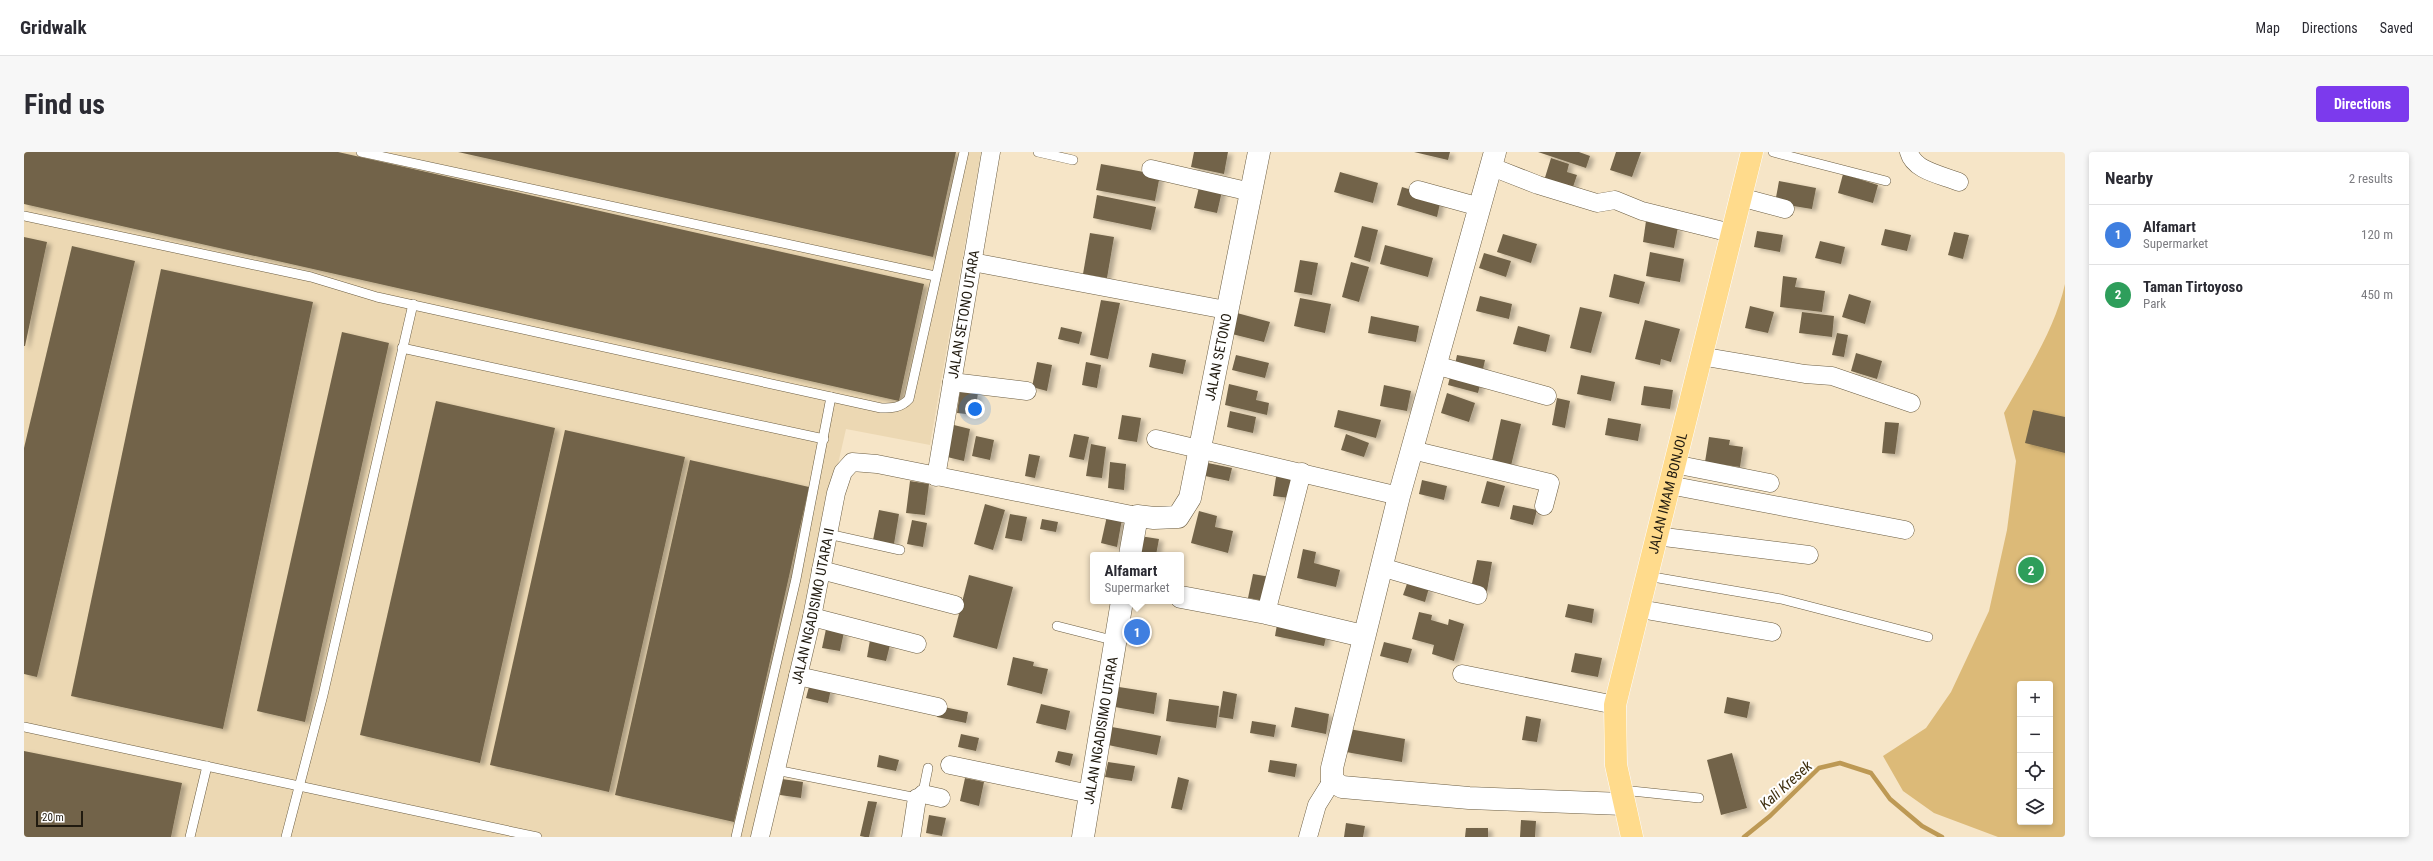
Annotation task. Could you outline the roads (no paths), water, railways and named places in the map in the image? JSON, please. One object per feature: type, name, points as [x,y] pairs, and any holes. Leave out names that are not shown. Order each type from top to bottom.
[{"type":"main road","name":"JALAN IMAM BONJOL","points":[[1632,836],[1616,765],[1616,705],[1700,356],[1752,152]]},
{"type":"street","name":"JALAN SETONO UTARA","points":[[936,477],[990,152]]},
{"type":"street","name":"JALAN SETONO","points":[[1137,516],[1154,518],[1178,517],[1190,498],[1226,310],[1259,152]]},
{"type":"street","points":[[1909,152],[1911,158],[1918,166],[1959,182]]},
{"type":"street","points":[[1308,837],[1317,805],[1332,781],[1332,768],[1363,636],[1399,496],[1494,159],[1538,185],[1597,203],[1615,200],[1642,211],[1731,233]]},
{"type":"street","points":[[1151,169],[1251,192]]},
{"type":"street","points":[[1418,190],[1480,207]]},
{"type":"street","points":[[1740,196],[1785,209]]},
{"type":"street","points":[[972,262],[1226,310]]},
{"type":"street","points":[[1700,356],[1805,374],[1832,376],[1911,404]]},
{"type":"street","points":[[1435,365],[1548,396]]},
{"type":"street","points":[[952,382],[1027,391]]},
{"type":"street","points":[[1156,439],[1199,450],[1302,472],[1399,496]]},
{"type":"street","points":[[1412,450],[1550,483],[1544,506]]},
{"type":"street","name":"JALAN NGADISIMO UTARA II","points":[[760,837],[812,617],[836,493],[843,472],[852,462],[877,464],[936,477]]},
{"type":"street","points":[[1674,464],[1770,483]]},
{"type":"street","points":[[1266,614],[1302,472]]},
{"type":"street","points":[[936,477],[1137,516],[1131,552]]},
{"type":"street","points":[[1669,485],[1905,530]]},
{"type":"street","points":[[1656,536],[1809,555]]},
{"type":"street","points":[[1381,566],[1478,595]]},
{"type":"street","points":[[821,570],[955,605]]},
{"type":"street","points":[[1184,598],[1363,636]]},
{"type":"street","name":"JALAN NGADISIMO UTARA","points":[[1083,837],[1122,604]]},
{"type":"street","points":[[1640,609],[1772,632]]},
{"type":"street","points":[[812,617],[917,644]]},
{"type":"street","points":[[1462,674],[1616,705]]},
{"type":"street","points":[[798,676],[938,707]]},
{"type":"street","points":[[950,765],[1090,794]]},
{"type":"street","points":[[1332,781],[1342,787],[1469,798],[1622,797]]},
{"type":"street","points":[[911,837],[920,796],[941,798]]},
{"type":"lane","points":[[361,152],[935,276]]},
{"type":"lane","points":[[24,216],[311,277],[377,297],[881,408],[904,405],[909,399],[930,311],[935,276],[964,152]]},
{"type":"lane","points":[[1038,152],[1074,160]]},
{"type":"lane","points":[[1773,152],[1886,181]]},
{"type":"lane","points":[[286,837],[298,786],[323,695],[413,304]]},
{"type":"lane","points":[[402,348],[824,439]]},
{"type":"lane","points":[[736,837],[794,586],[824,439],[831,396]]},
{"type":"lane","points":[[828,534],[900,550]]},
{"type":"lane","points":[[1647,576],[1781,599],[1928,637]]},
{"type":"lane","points":[[1057,626],[1116,641]]},
{"type":"lane","points":[[24,727],[536,837]]},
{"type":"lane","points":[[190,837],[207,766]]},
{"type":"lane","points":[[776,770],[920,796],[928,768]]},
{"type":"lane","points":[[1622,797],[1699,798]]},
{"type":"waterway","name":"Kali Kresek","points":[[1744,837],[1770,816],[1819,768],[1840,763],[1871,773],[1890,799],[1922,826],[1942,837]]},
{"type":"place","name":"Taman Tirtoyoso","points":[[2031,570]]},
{"type":"place","name":"Alfamart","points":[[1137,632]]}]
